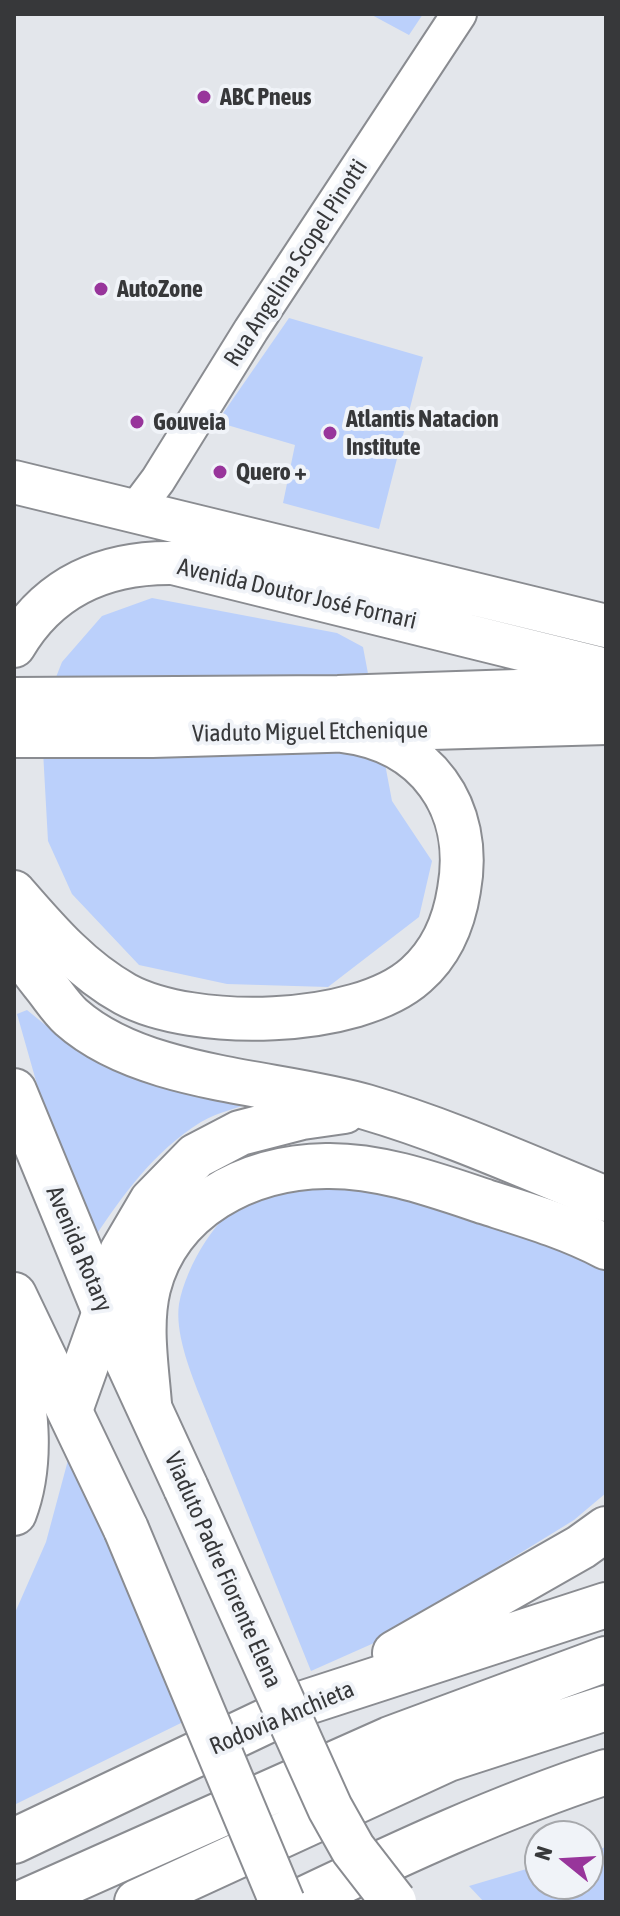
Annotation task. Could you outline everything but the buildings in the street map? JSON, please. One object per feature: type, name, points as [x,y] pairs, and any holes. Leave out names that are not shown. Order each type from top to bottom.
[{"type":"main road","points":[[14,939],[41,981],[70,1016],[93,1034],[124,1050],[171,1066],[366,1107],[447,1135],[606,1199]]},
{"type":"main road","name":"Avenida Rotary","points":[[14,1091],[105,1312],[149,1404]]},
{"type":"main road","points":[[70,1410],[105,1312],[122,1252],[152,1201],[196,1156],[240,1133],[302,1117],[366,1107]]},
{"type":"main road","points":[[149,1404],[146,1310],[148,1289],[159,1259],[177,1229],[202,1206],[231,1186],[292,1170],[327,1166],[369,1171],[424,1181],[545,1221],[606,1247]]},
{"type":"main road","points":[[14,1295],[126,1529],[282,1902]]},
{"type":"main road","points":[[14,1336],[27,1440],[25,1469],[14,1513]]},
{"type":"main road","name":"Viaduto Padre Fiorente Elena","points":[[149,1404],[330,1808],[353,1849],[394,1902]]},
{"type":"main road","points":[[321,1697],[581,1547],[606,1529]]},
{"type":"main road","name":"Rodovia Anchieta","points":[[14,1841],[321,1697],[606,1605]]},
{"type":"main road","points":[[24,1902],[390,1739],[606,1659]]},
{"type":"main road","points":[[137,1902],[448,1759],[606,1708]]},
{"type":"main road","points":[[298,1902],[441,1834],[537,1795],[606,1772]]},
{"type":"street","name":"Rua Angelina Scopel Pinotti","points":[[134,512],[158,480],[251,330],[459,14]]},
{"type":"street","name":"Avenida Doutor José Fornari","points":[[14,482],[606,626]]},
{"type":"street","name":"Avenida Doutor José Fornari","points":[[14,646],[40,610],[60,593],[93,576],[141,562],[173,563],[606,670]]},
{"type":"street","name":"Viaduto Miguel Etchenique","points":[[14,736],[339,720],[606,688]]},
{"type":"street","name":"Viaduto Miguel Etchenique","points":[[14,699],[339,720],[606,723]]},
{"type":"street","points":[[14,892],[49,932],[97,977],[153,1006],[194,1015],[268,1018],[342,1009],[382,997],[417,974],[443,941],[461,880],[461,840],[450,802],[427,769],[395,745],[339,720]]},
{"type":"shaded area","points":[[370,14],[423,14],[409,35]]},
{"type":"shaded area","name":"Atlantis Natacion Institute","points":[[289,318],[423,357],[379,529],[283,503],[295,445],[217,422]]},
{"type":"shaded area","points":[[152,598],[337,633],[363,647],[392,801],[432,861],[419,917],[328,987],[227,984],[139,965],[72,894],[48,841],[41,715],[62,662],[102,616]]},
{"type":"shaded area","points":[[27,1010],[71,1046],[129,1072],[260,1100],[208,1118],[168,1147],[127,1191],[92,1241],[40,1095],[17,1014]]},
{"type":"shaded area","points":[[312,1175],[416,1186],[606,1259],[606,1493],[574,1520],[374,1643],[311,1671],[195,1384],[184,1350],[178,1315],[183,1289],[196,1257],[228,1213],[261,1192]]},
{"type":"shaded area","points":[[71,1449],[183,1722],[14,1805],[14,1615],[46,1542]]},
{"type":"shaded area","points":[[604,1848],[606,1902],[484,1902],[469,1886],[524,1870],[524,1900],[604,1900]]},
{"type":"place","name":"ABC Pneus","points":[[204,97]]},
{"type":"place","name":"AutoZone","points":[[101,289]]},
{"type":"place","name":"Gouveia","points":[[137,422]]},
{"type":"place","name":"Atlantis Natacion Institute","points":[[330,433]]},
{"type":"place","name":"Quero +","points":[[220,472]]}]
